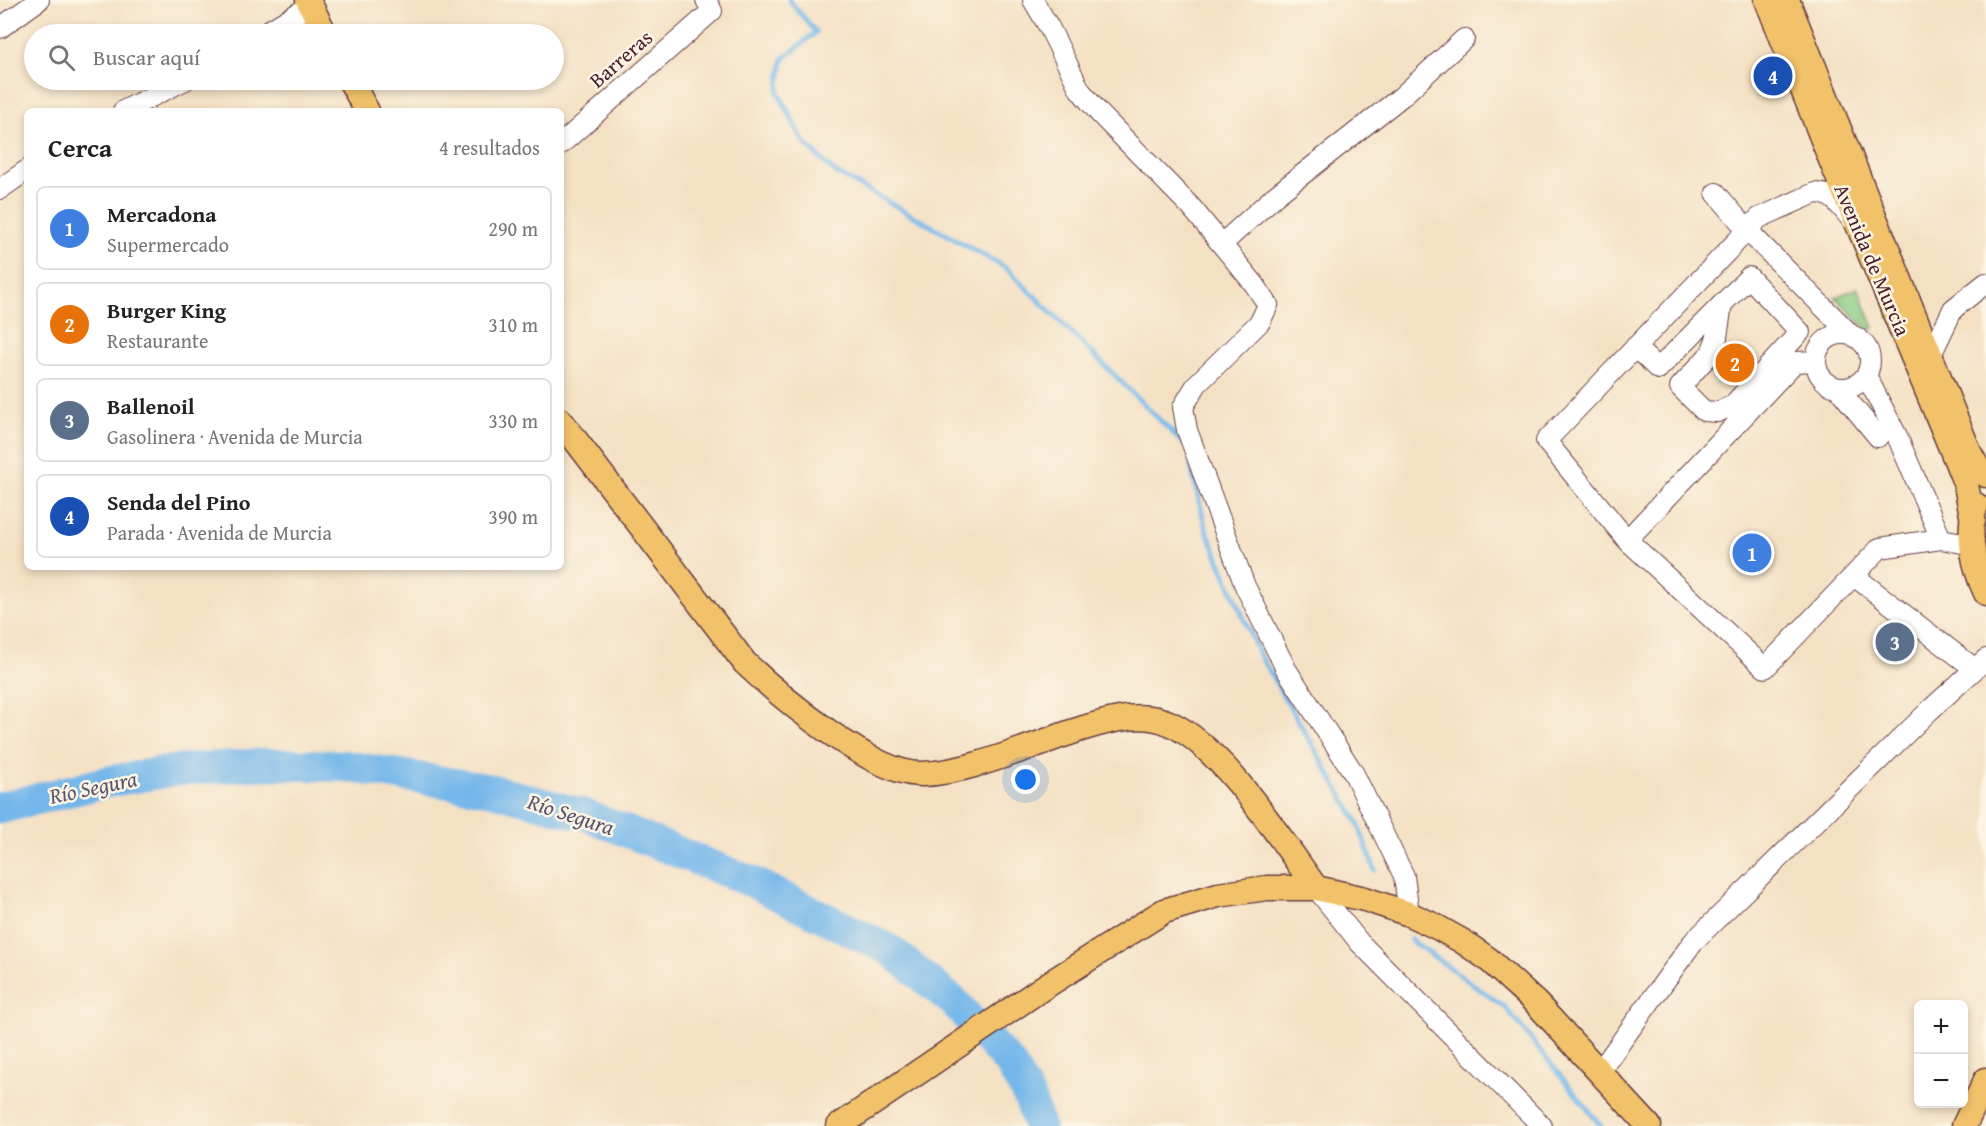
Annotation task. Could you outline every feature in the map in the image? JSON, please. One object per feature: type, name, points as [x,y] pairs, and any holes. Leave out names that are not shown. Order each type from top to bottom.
[{"type":"main road","points":[[309,3],[320,24]]},
{"type":"main road","name":"Avenida de Murcia","points":[[1779,5],[1813,89],[1931,355],[1970,454],[1979,470],[1986,475]]},
{"type":"main road","name":"Avenida de Murcia","points":[[1813,89],[1859,229],[1966,485],[1973,521]]},
{"type":"main road","points":[[355,90],[365,108]]},
{"type":"main road","points":[[564,425],[745,663],[804,714],[879,763],[900,772],[932,773],[980,763],[1083,728],[1114,720],[1144,717],[1168,722],[1190,735],[1212,755],[1250,798],[1316,888]]},
{"type":"main road","points":[[1986,491],[1978,501],[1973,521],[1973,545],[1979,575],[1986,593]]},
{"type":"main road","points":[[839,1126],[1044,987],[1164,911],[1218,895],[1267,888],[1316,888],[1365,899],[1409,914],[1462,941],[1488,960],[1529,996],[1649,1126]]},
{"type":"main road","points":[[1964,1126],[1986,1080]]},
{"type":"street","points":[[0,28],[39,0]]},
{"type":"street","points":[[1034,0],[1080,90],[1099,113],[1191,207],[1255,285],[1268,305],[1260,322],[1197,384],[1183,407],[1187,430],[1245,586],[1286,669],[1353,771],[1404,876],[1409,914]]},
{"type":"street","points":[[278,24],[309,3]]},
{"type":"street","name":"Barreras","points":[[564,141],[709,5]]},
{"type":"street","points":[[1222,244],[1275,196],[1401,97],[1464,39]]},
{"type":"street","points":[[129,108],[165,90]]},
{"type":"street","points":[[0,189],[24,172]]},
{"type":"street","points":[[1716,193],[1747,230],[1852,336],[1868,349],[1870,367],[1866,375],[1854,386],[1838,388]]},
{"type":"street","points":[[1859,229],[1836,201],[1825,193],[1815,193],[1759,218],[1545,441],[1627,540],[1765,668],[1880,548],[1941,539],[1973,545]]},
{"type":"street","points":[[1760,288],[1780,263]]},
{"type":"street","points":[[1635,347],[1658,369],[1722,304],[1749,277],[1800,332],[1733,405],[1718,412],[1704,411],[1680,387],[1711,352],[1717,337],[1722,304]]},
{"type":"street","points":[[1931,355],[1953,309],[1986,284]]},
{"type":"street","points":[[1852,336],[1837,334],[1828,338],[1817,352],[1816,369],[1824,382],[1838,388],[1878,437]]},
{"type":"street","points":[[1627,540],[1795,362],[1815,361]]},
{"type":"street","points":[[1866,375],[1897,436],[1941,539]]},
{"type":"street","points":[[1600,1071],[1693,942],[1929,711],[1981,664],[1854,576]]},
{"type":"street","points":[[1316,888],[1360,943],[1542,1126]]},
{"type":"green space","points":[[1858,288],[1874,328],[1866,331],[1864,326],[1835,297]]},
{"type":"waterway","points":[[789,0],[816,32],[783,59],[778,92],[803,141],[833,171],[1006,268],[1184,444]]},
{"type":"waterway","points":[[1191,467],[1206,529],[1259,654],[1357,821],[1375,870]]},
{"type":"waterway","name":"Río Segura","points":[[0,808],[111,781],[178,770],[265,764],[345,766],[492,790],[588,816],[752,882],[890,950],[954,1002],[1010,1064],[1029,1097],[1039,1126]]},
{"type":"waterway","points":[[1411,940],[1506,1008],[1601,1126]]},
{"type":"place","name":"Senda del Pino","points":[[1773,76]]},
{"type":"place","name":"Burger King","points":[[1735,363]]},
{"type":"place","name":"Mercadona","points":[[1752,553]]},
{"type":"place","name":"Ballenoil","points":[[1895,642]]}]
